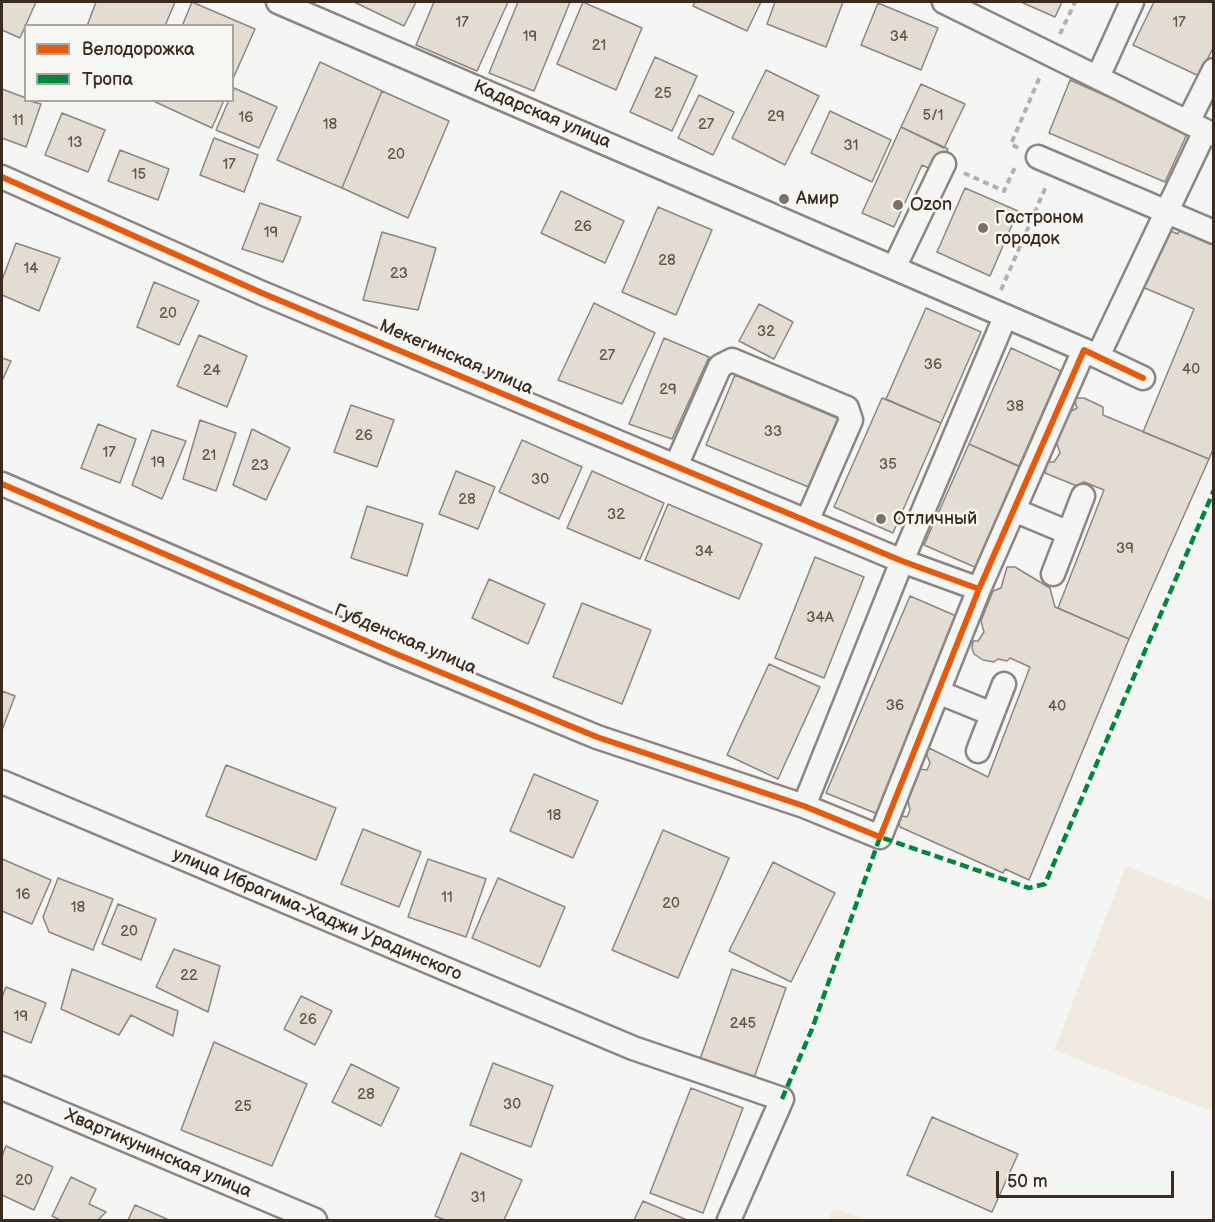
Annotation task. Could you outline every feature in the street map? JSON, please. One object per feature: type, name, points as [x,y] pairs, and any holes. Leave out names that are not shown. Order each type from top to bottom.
[{"type":"street","name":"Кадарская улица","points":[[278,2],[806,228],[1143,378]]},
{"type":"street","points":[[1098,77],[1132,2]]},
{"type":"street","points":[[947,3],[1202,129]]},
{"type":"street","points":[[992,714],[938,692],[979,589],[1014,510],[1091,353],[1166,212],[1202,129],[1214,70]]},
{"type":"street","points":[[1039,157],[1214,232]]},
{"type":"street","points":[[894,268],[944,164]]},
{"type":"street","name":"Мекегинская улица","points":[[2,177],[262,293],[902,561],[979,589]]},
{"type":"street","points":[[804,806],[998,314]]},
{"type":"street","points":[[676,466],[720,366],[732,360],[805,390],[847,408],[851,420],[807,521]]},
{"type":"street","name":"Губденская улица","points":[[2,484],[394,653],[597,736],[804,806],[880,837],[938,692]]},
{"type":"street","points":[[1053,574],[1083,496]]},
{"type":"street","points":[[1014,510],[1069,533]]},
{"type":"street","points":[[978,751],[1004,684]]},
{"type":"street","name":"улица Ибрагима-Хаджи Урадинского","points":[[2,782],[633,1048],[782,1099],[729,1221]]},
{"type":"street","name":"Хвартикунинская улица","points":[[2,1088],[315,1221]]},
{"type":"path","points":[[1060,33],[1076,2]]},
{"type":"path","points":[[1039,157],[1011,144],[1044,66]]},
{"type":"path","points":[[944,164],[1004,191],[1039,157]]},
{"type":"path","points":[[998,314],[1039,157]]},
{"type":"shaded area","points":[[1126,866],[1213,901],[1213,1112],[1054,1050]]},
{"type":"shaded area","points":[[833,1208],[869,1220],[829,1220]]},
{"type":"building","points":[[2,2],[36,2],[26,24],[24,24],[20,38],[2,30]]},
{"type":"building","points":[[96,2],[175,2],[166,24],[88,24]]},
{"type":"building","points":[[192,2],[255,29],[234,76],[234,24],[183,24]]},
{"type":"building","points":[[354,2],[416,2],[404,26]]},
{"type":"building","points":[[434,2],[508,2],[477,71],[416,45]]},
{"type":"building","points":[[518,2],[570,2],[534,91],[489,73]]},
{"type":"building","points":[[583,2],[642,28],[616,90],[557,64]]},
{"type":"building","points":[[695,2],[761,2],[747,31],[693,6]]},
{"type":"building","points":[[775,2],[843,2],[826,47],[767,24]]},
{"type":"building","points":[[1021,2],[1062,2],[1055,17]]},
{"type":"building","points":[[1154,2],[1214,2],[1214,46],[1199,76],[1133,45]]},
{"type":"building","points":[[878,3],[938,28],[921,70],[861,45]]},
{"type":"building","points":[[655,57],[697,76],[672,131],[630,112]]},
{"type":"building","points":[[320,62],[382,91],[342,188],[277,160]]},
{"type":"building","points":[[766,70],[819,96],[785,165],[732,138]]},
{"type":"building","points":[[1070,80],[1188,132],[1165,182],[1049,133]]},
{"type":"building","points":[[921,84],[965,104],[944,148],[901,127]]},
{"type":"building","points":[[234,88],[277,107],[259,148],[216,130],[228,102],[234,102]]},
{"type":"building","points":[[2,89],[24,97],[24,102],[41,104],[26,147],[2,138]]},
{"type":"building","points":[[382,91],[449,121],[408,218],[342,188]]},
{"type":"building","points":[[699,95],[734,112],[713,155],[678,138]]},
{"type":"building","points":[[155,102],[223,102],[212,128]]},
{"type":"building","points":[[830,111],[891,140],[872,182],[811,153]]},
{"type":"building","points":[[62,113],[105,130],[88,172],[45,155]]},
{"type":"building","points":[[901,127],[948,149],[937,172],[922,165],[894,227],[862,213]]},
{"type":"building","points":[[214,138],[258,155],[244,192],[200,175]]},
{"type":"building","points":[[120,150],[169,169],[158,200],[108,181]]},
{"type":"building","points":[[965,188],[1018,211],[990,276],[937,252]]},
{"type":"building","points":[[561,191],[624,221],[605,263],[541,233]]},
{"type":"building","points":[[260,203],[301,217],[283,262],[242,249]]},
{"type":"building","points":[[658,207],[712,230],[676,315],[622,292]]},
{"type":"building","points":[[1181,226],[1214,240],[1214,447],[1209,459],[1143,432],[1194,309],[1140,286],[1164,228],[1178,234]]},
{"type":"building","points":[[382,232],[436,248],[418,310],[363,300]]},
{"type":"building","points":[[16,243],[60,258],[39,311],[2,295],[2,280]]},
{"type":"building","points":[[154,282],[199,301],[179,345],[137,327]]},
{"type":"building","points":[[594,303],[655,333],[622,404],[558,380]]},
{"type":"building","points":[[759,304],[793,322],[774,359],[739,341]]},
{"type":"building","points":[[926,308],[981,332],[941,423],[886,399]]},
{"type":"building","points":[[199,335],[247,356],[227,407],[177,386]]},
{"type":"building","points":[[664,338],[709,357],[672,439],[629,424]]},
{"type":"building","points":[[1011,348],[1061,371],[1019,466],[969,444]]},
{"type":"building","points":[[2,358],[11,361],[2,381]]},
{"type":"building","points":[[735,375],[839,419],[811,488],[706,445]]},
{"type":"building","points":[[882,398],[941,423],[893,533],[834,507]]},
{"type":"building","points":[[1074,398],[1084,398],[1103,407],[1103,415],[1209,459],[1129,639],[1058,608],[1104,490],[1084,482],[1077,486],[1045,473],[1047,462],[1054,462],[1060,453],[1056,441],[1066,414],[1077,408]]},
{"type":"building","points":[[351,405],[394,420],[377,467],[334,452]]},
{"type":"building","points":[[200,420],[236,433],[216,491],[183,479]]},
{"type":"building","points":[[98,424],[136,439],[120,483],[81,468]]},
{"type":"building","points":[[252,429],[290,448],[266,500],[233,485]]},
{"type":"building","points":[[152,430],[186,441],[162,499],[132,485]]},
{"type":"building","points":[[522,440],[582,467],[559,519],[499,492]]},
{"type":"building","points":[[969,444],[1020,467],[977,568],[924,545]]},
{"type":"building","points":[[456,471],[495,487],[478,529],[439,514]]},
{"type":"building","points":[[592,471],[664,503],[640,559],[567,528]]},
{"type":"building","points":[[668,504],[762,544],[739,599],[645,560]]},
{"type":"building","points":[[367,506],[423,524],[407,576],[351,558]]},
{"type":"building","points":[[815,557],[864,577],[824,678],[775,658]]},
{"type":"building","points":[[1007,567],[1015,567],[1050,588],[1055,607],[1129,639],[1029,880],[1005,869],[1003,873],[900,827],[898,822],[898,815],[907,817],[910,810],[907,797],[913,775],[919,769],[927,770],[930,763],[926,753],[929,748],[988,777],[1030,667],[1010,658],[1007,661],[998,659],[994,662],[983,660],[974,654],[972,648],[973,641],[978,641],[984,632],[981,621],[993,591],[1001,588]]},
{"type":"building","points":[[489,579],[545,604],[528,644],[472,618]]},
{"type":"building","points":[[910,596],[963,619],[880,815],[826,793]]},
{"type":"building","points":[[582,603],[651,630],[622,704],[553,677]]},
{"type":"building","points":[[769,664],[820,687],[778,779],[727,755]]},
{"type":"building","points":[[2,691],[15,696],[2,730]]},
{"type":"building","points":[[226,765],[336,808],[316,860],[206,816]]},
{"type":"building","points":[[534,774],[598,801],[573,858],[510,831]]},
{"type":"building","points":[[363,829],[421,852],[399,907],[341,884]]},
{"type":"building","points":[[663,830],[729,858],[678,978],[612,950]]},
{"type":"building","points":[[2,859],[51,880],[32,924],[2,911]]},
{"type":"building","points":[[428,859],[486,879],[466,937],[408,917]]},
{"type":"building","points":[[773,862],[835,893],[791,982],[729,951]]},
{"type":"building","points":[[58,878],[113,899],[93,950],[49,932],[43,917]]},
{"type":"building","points":[[498,878],[565,907],[540,967],[472,938]]},
{"type":"building","points":[[118,904],[156,919],[141,960],[102,944]]},
{"type":"building","points":[[174,949],[220,966],[208,1012],[156,987]]},
{"type":"building","points":[[72,969],[178,1011],[173,1036],[131,1015],[119,1035],[61,1009]]},
{"type":"building","points":[[732,969],[786,988],[754,1078],[700,1059]]},
{"type":"building","points":[[6,987],[46,1003],[31,1043],[2,1031],[2,997]]},
{"type":"building","points":[[301,996],[332,1011],[315,1045],[284,1029]]},
{"type":"building","points":[[214,1042],[307,1084],[272,1166],[181,1130]]},
{"type":"building","points":[[493,1063],[553,1086],[531,1147],[470,1125]]},
{"type":"building","points":[[351,1064],[399,1088],[381,1126],[332,1102]]},
{"type":"building","points":[[691,1088],[743,1108],[703,1213],[650,1193]]},
{"type":"building","points":[[932,1117],[1018,1154],[992,1212],[907,1175]]},
{"type":"building","points":[[6,1146],[53,1167],[34,1210],[2,1195],[2,1156]]},
{"type":"building","points":[[461,1153],[522,1180],[504,1220],[445,1220],[435,1216]]},
{"type":"building","points":[[71,1177],[96,1189],[89,1204],[106,1212],[98,1220],[60,1220],[52,1216]]},
{"type":"building","points":[[643,1201],[687,1220],[634,1220]]},
{"type":"building","points":[[135,1205],[169,1220],[128,1220]]},
{"type":"marked path","points":[[782,1099],[812,1029],[880,837],[1029,888],[1045,884],[1214,490]]},
{"type":"cycle path","points":[[2,177],[262,293],[902,561],[979,589]]},
{"type":"cycle path","points":[[2,484],[394,653],[597,737],[804,806],[880,837],[979,589],[1084,350],[1143,378]]},
{"type":"place","name":"Амир","points":[[784,199]]},
{"type":"place","name":"Ozon","points":[[898,205]]},
{"type":"place","name":"Гастроном городок","points":[[983,228]]},
{"type":"place","name":"Отличный","points":[[881,519]]}]
